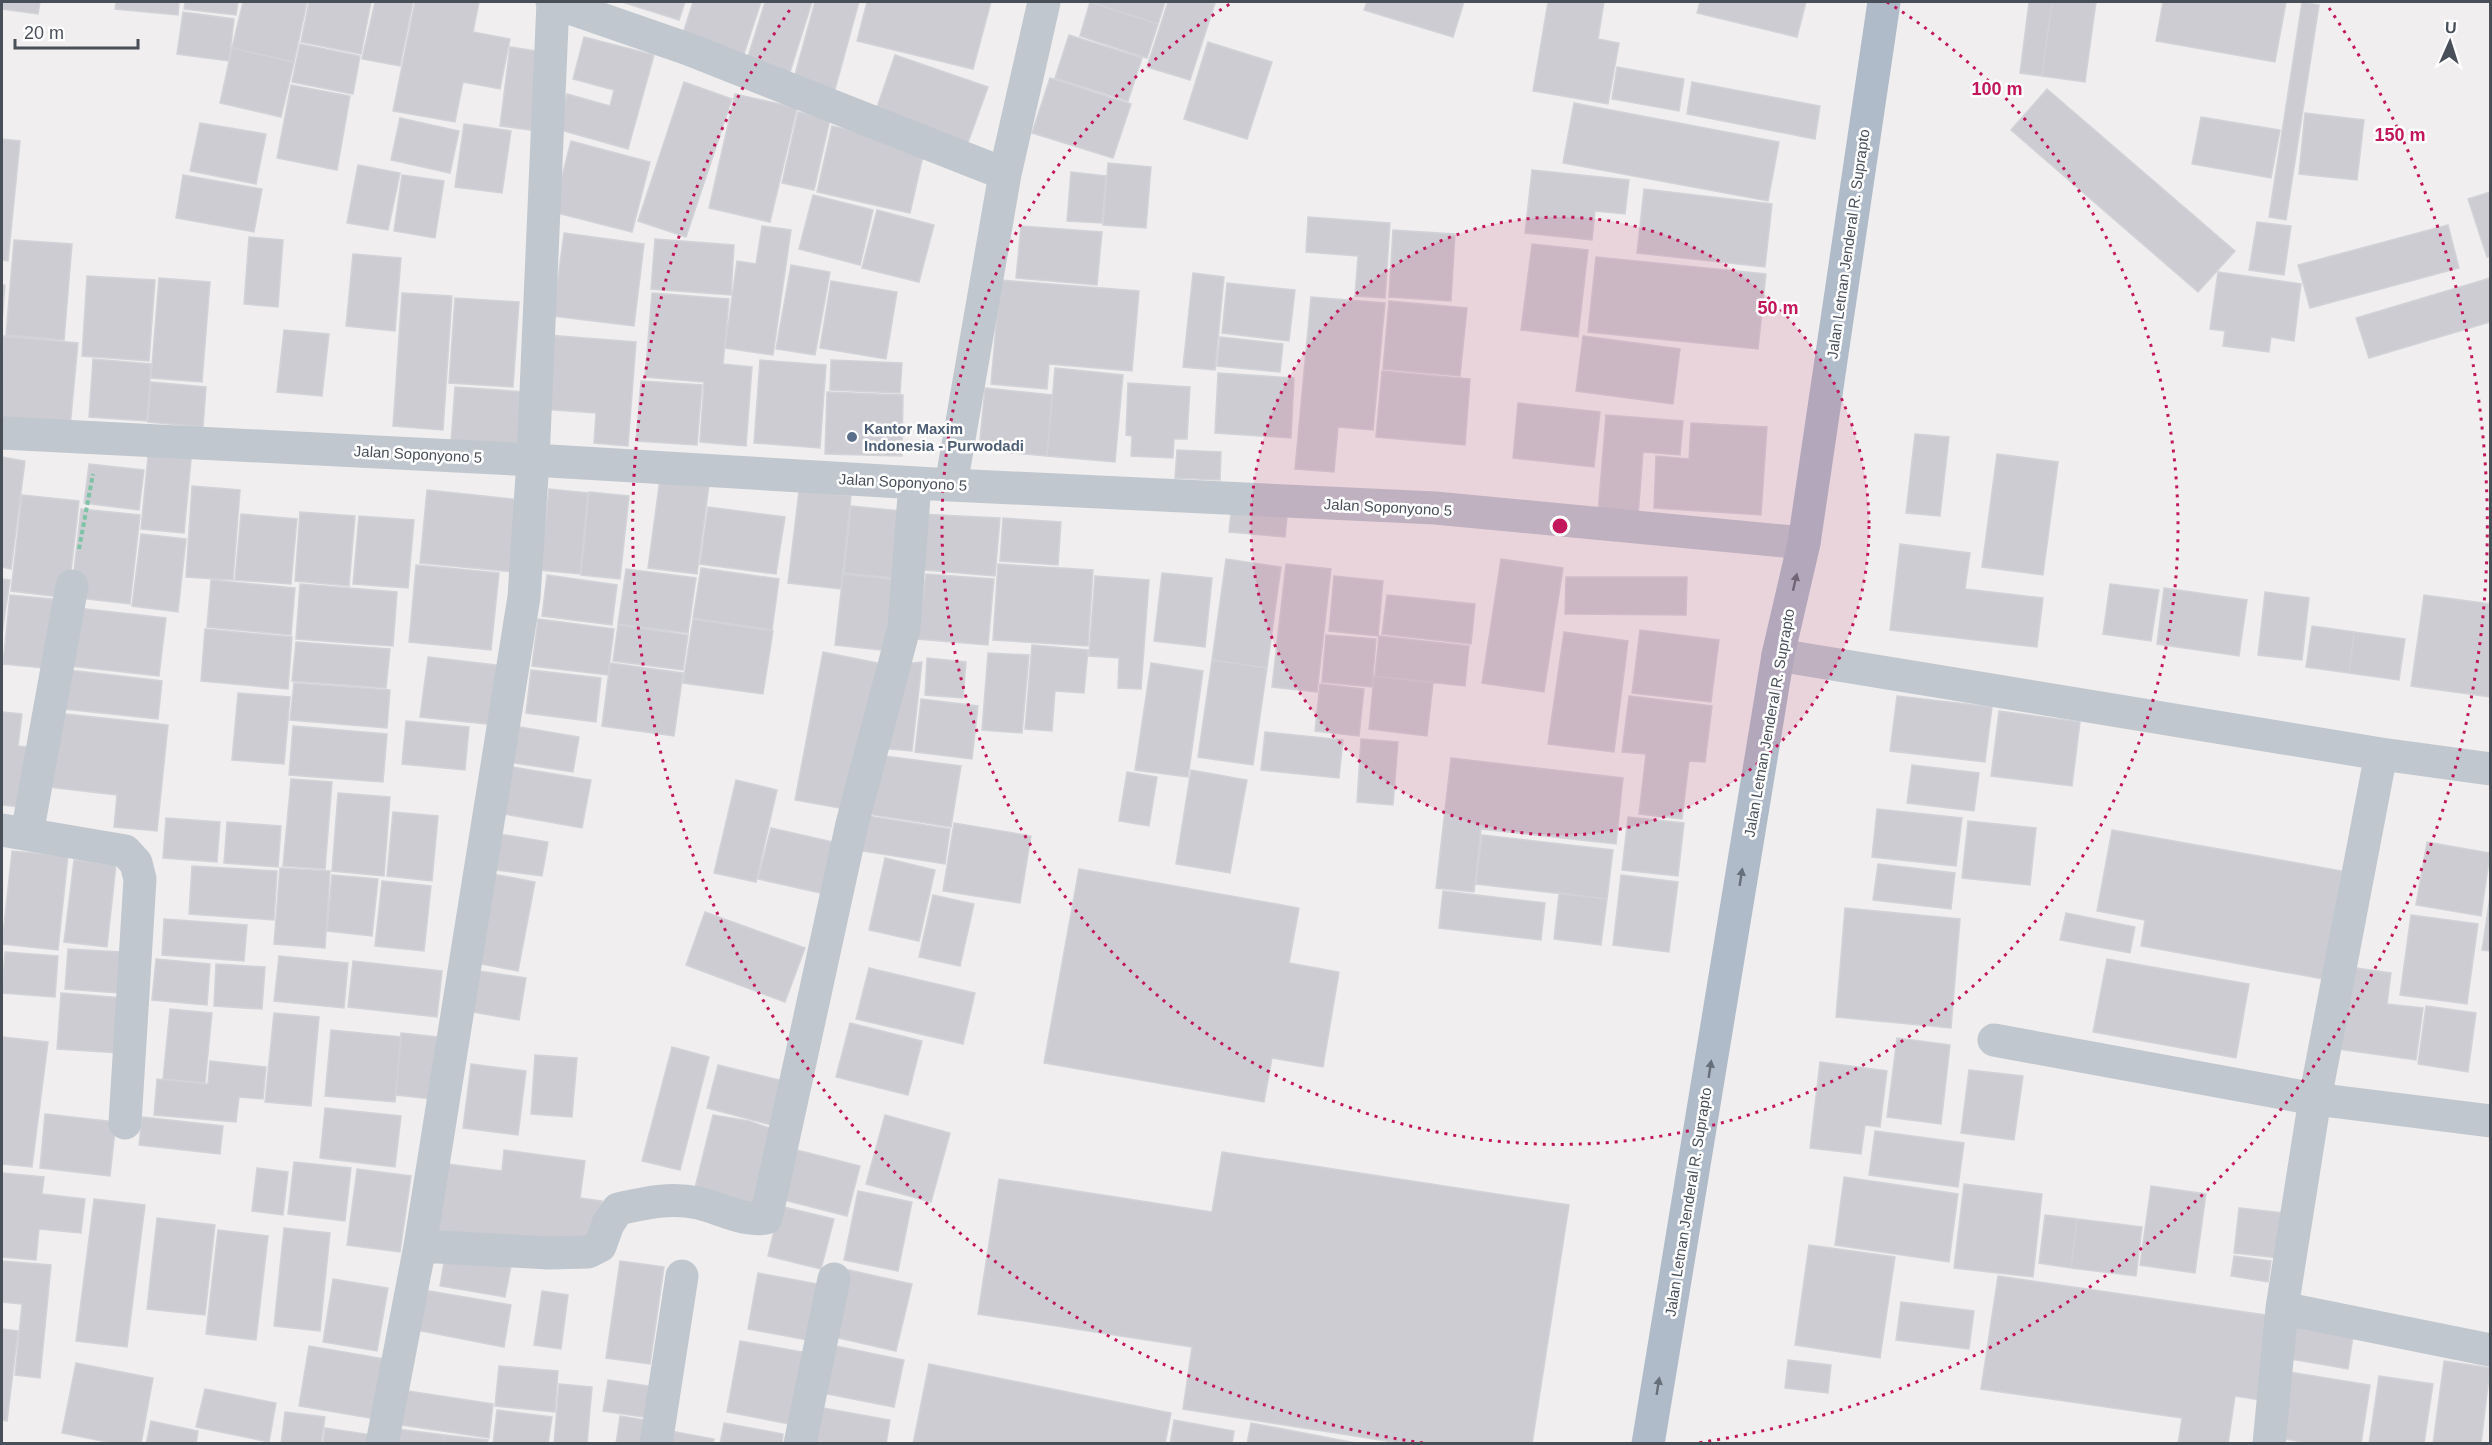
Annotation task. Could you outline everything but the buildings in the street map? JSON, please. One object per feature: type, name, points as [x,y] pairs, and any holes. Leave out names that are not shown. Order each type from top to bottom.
[{"type":"main road","name":"Jalan Letnan Jenderal R. Suprapto","points":[[1648,1443],[1778,655],[1804,543],[1884,2]]},
{"type":"street","points":[[382,1443],[420,1246],[524,597],[533,460],[553,2],[605,10],[1005,174]]},
{"type":"street","points":[[951,485],[1005,174],[1044,2]]},
{"type":"street","name":"Jalan Soponyono 5","points":[[2,433],[533,460],[951,485],[1435,508],[1804,543]]},
{"type":"street","points":[[420,1246],[549,1253],[588,1252],[600,1246],[608,1224],[618,1209],[669,1200],[697,1203],[754,1220],[766,1218],[852,824],[904,628],[915,483]]},
{"type":"street","points":[[72,585],[14,832],[125,851],[136,863],[140,879],[125,1123]]},
{"type":"street","points":[[1778,655],[2381,754],[2490,769]]},
{"type":"street","points":[[2269,1443],[2282,1308],[2315,1099],[2381,754]]},
{"type":"street","points":[[1994,1040],[2315,1099],[2490,1121]]},
{"type":"street","points":[[656,1443],[682,1276]]},
{"type":"street","points":[[800,1443],[834,1279]]},
{"type":"street","points":[[2282,1308],[2490,1350]]},
{"type":"path","points":[[72,585],[100,438]]},
{"type":"place","name":"Kantor Maxim Indonesia - Purwodadi","points":[[852,437]]}]
